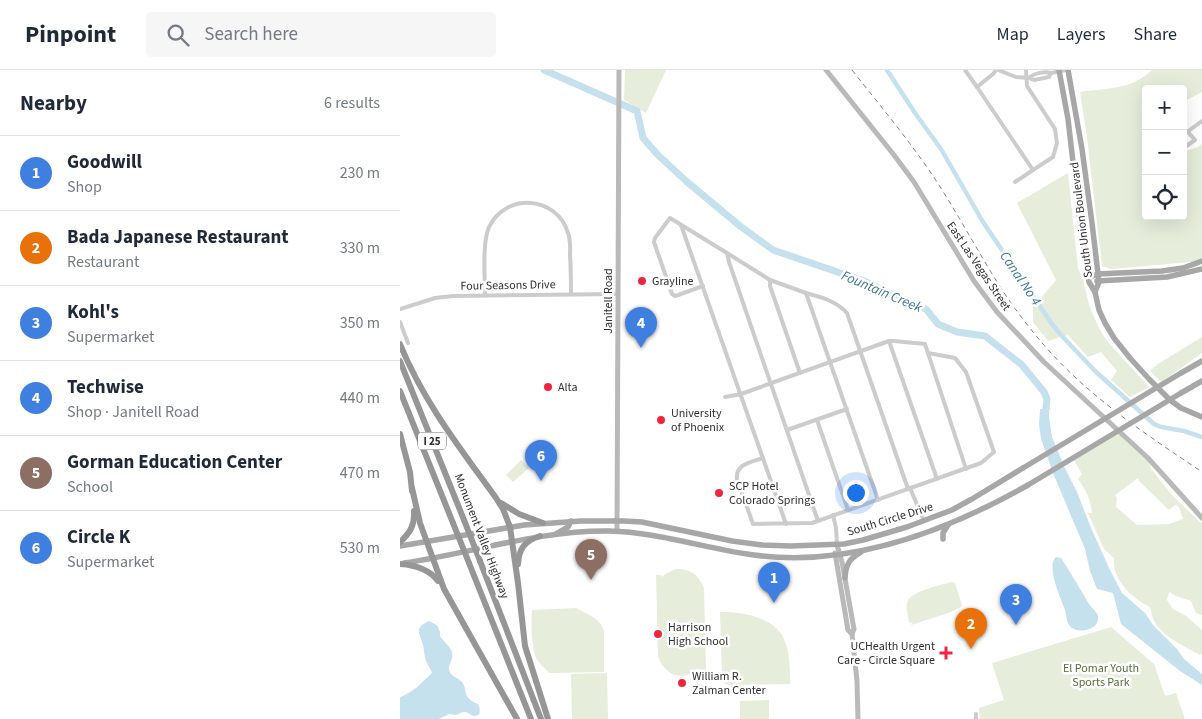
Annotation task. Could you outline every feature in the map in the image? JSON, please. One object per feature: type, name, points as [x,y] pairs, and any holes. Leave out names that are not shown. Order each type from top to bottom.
[{"type":"highway","points":[[400,344],[411,370],[437,415],[503,509],[510,527],[525,646],[548,719]]},
{"type":"highway","name":"Monument Valley Highway","points":[[400,361],[541,719]]},
{"type":"highway","name":"Monument Valley Highway","points":[[400,391],[531,719]]},
{"type":"highway","points":[[400,434],[410,472],[415,513],[414,524],[400,544]]},
{"type":"highway","points":[[412,488],[420,523],[444,589],[517,719]]},
{"type":"highway","points":[[498,501],[518,514],[544,523]]},
{"type":"highway","points":[[518,583],[518,563],[522,549],[529,541],[540,536]]},
{"type":"highway","points":[[400,564],[428,571],[444,589]]},
{"type":"main road","name":"South Union Boulevard","points":[[1067,70],[1082,149],[1098,274],[1099,282],[1095,292]]},
{"type":"main road","name":"South Union Boulevard","points":[[1059,71],[1068,119],[1080,231],[1088,278],[1095,292]]},
{"type":"main road","points":[[1088,278],[1098,274],[1162,271],[1183,268],[1202,262]]},
{"type":"main road","points":[[1088,278],[1099,282],[1167,278],[1202,269]]},
{"type":"main road","points":[[1095,292],[1099,310],[1105,323],[1130,358],[1170,400],[1181,408],[1202,417]]},
{"type":"main road","name":"South Circle Drive","points":[[400,544],[427,542],[510,527],[571,521],[644,523],[756,544],[791,546],[837,545],[863,540],[924,521],[963,504],[1202,361]]},
{"type":"main road","name":"South Circle Drive","points":[[400,564],[540,536],[617,531],[672,538],[756,556],[797,557],[837,554],[882,546],[926,532],[990,505],[1028,485],[1202,381]]},
{"type":"main road","points":[[554,535],[568,527],[571,521]]},
{"type":"main road","points":[[926,532],[938,534],[943,539],[945,528],[952,522]]},
{"type":"main road","points":[[845,578],[849,561],[863,550]]},
{"type":"street","name":"East Las Vegas Street","points":[[826,70],[914,182],[974,281],[996,312],[1044,362],[1148,458],[1202,518]]},
{"type":"street","points":[[966,70],[1033,170]]},
{"type":"street","points":[[977,87],[997,70],[1016,77],[1034,80],[1049,77],[1051,73],[1067,70]]},
{"type":"street","points":[[1015,182],[1053,157],[1057,143],[1055,129],[1027,86],[1026,70]]},
{"type":"street","name":"Janitell Road","points":[[617,531],[619,72]]},
{"type":"street","points":[[1187,146],[1195,140],[1188,132],[1202,121]]},
{"type":"street","points":[[486,295],[485,246],[489,227],[504,210],[513,205],[526,203],[547,207],[557,214],[568,231],[570,241],[571,294]]},
{"type":"street","points":[[703,286],[678,296],[672,294],[654,240],[670,218],[728,252],[770,280],[830,300],[847,313],[909,488],[924,521]]},
{"type":"street","points":[[681,225],[786,524]]},
{"type":"street","points":[[728,252],[729,262],[818,520]]},
{"type":"street","points":[[770,280],[770,286],[800,373]]},
{"type":"street","points":[[806,293],[878,500]]},
{"type":"street","name":"Four Seasons Drive","points":[[400,309],[440,297],[453,296],[618,294]]},
{"type":"street","points":[[400,322],[408,343]]},
{"type":"street","points":[[725,397],[771,384],[889,341],[925,344],[966,469]]},
{"type":"street","points":[[889,341],[937,479]]},
{"type":"street","points":[[763,458],[744,465],[737,472],[737,478],[753,524],[808,524],[966,469],[985,460],[994,452],[964,368],[953,356],[928,353]]},
{"type":"street","points":[[787,430],[847,409]]},
{"type":"street","points":[[817,420],[848,510]]},
{"type":"street","points":[[833,515],[848,630],[852,634]]},
{"type":"street","points":[[837,554],[845,578],[854,629],[852,634],[857,681],[858,719]]},
{"type":"green space","points":[[625,70],[666,70],[646,113],[624,100]]},
{"type":"green space","points":[[1152,70],[1202,70],[1202,92],[1187,100],[1187,85],[1142,85],[1142,220],[1187,220],[1187,151],[1202,144],[1202,261],[1111,269],[1102,266],[1080,92],[1127,85],[1144,77]]},
{"type":"green space","points":[[1068,173],[1078,268],[1090,308],[1106,340],[1149,387],[1130,397],[1111,380],[1117,371],[1101,352],[1088,357],[1068,335],[1048,341],[1033,322],[1033,307],[1056,280],[1017,203]]},
{"type":"green space","points":[[1202,337],[1202,353],[1161,382],[1150,371],[1158,364]]},
{"type":"green space","points":[[1117,429],[1148,458],[1151,469],[1173,496],[1202,523],[1202,615],[1196,613],[1191,601],[1169,592],[1167,600],[1173,609],[1186,616],[1202,630],[1202,654],[1200,655],[1180,644],[1161,631],[1153,619],[1150,607],[1134,597],[1120,582],[1114,566],[1114,558],[1104,549],[1088,513],[1092,513],[1091,504],[1086,491],[1078,479],[1082,474],[1073,458]],"holes":[[[1138,478],[1169,510],[1175,505],[1179,507],[1183,519],[1169,524],[1137,525],[1116,507],[1117,498],[1115,495]]]},
{"type":"green space","points":[[521,460],[529,468],[513,482],[506,475]]},
{"type":"green space","points":[[675,569],[690,571],[699,579],[704,588],[706,670],[699,670],[698,668],[692,673],[680,676],[669,672],[658,656],[656,575],[661,575],[662,577]]},
{"type":"green space","points":[[952,582],[955,583],[961,607],[911,625],[907,608],[909,599],[926,589]]},
{"type":"green space","points":[[576,608],[593,617],[602,627],[604,632],[604,672],[549,673],[538,661],[534,650],[532,610]]},
{"type":"green space","points":[[720,612],[746,614],[764,620],[778,630],[787,648],[790,684],[729,685],[724,683],[722,677]]},
{"type":"green space","name":"El Pomar Youth Sports Park","points":[[1111,627],[1154,664],[1165,696],[1176,693],[1185,719],[980,719],[979,708],[1004,700],[992,663]]},
{"type":"green space","points":[[607,673],[608,719],[572,719],[571,674]]},
{"type":"green space","points":[[769,700],[769,719],[740,719],[740,701]]},
{"type":"water","points":[[1051,408],[1048,410],[1052,437],[1091,528],[1122,593],[1145,613],[1153,625],[1177,649],[1184,659],[1202,674],[1202,685],[1180,671],[1121,624],[1113,593],[1097,589],[1090,571],[1085,549],[1041,439],[1039,425],[1040,409]]},
{"type":"water","points":[[1056,557],[1061,558],[1098,616],[1096,624],[1089,629],[1076,630],[1068,624],[1053,574],[1053,561]]},
{"type":"water","points":[[429,621],[437,625],[440,636],[451,650],[452,659],[449,670],[453,676],[461,681],[469,699],[478,704],[480,711],[478,715],[473,716],[463,712],[456,715],[449,714],[439,719],[400,719],[400,697],[413,690],[432,673],[426,659],[419,631],[421,626]]},
{"type":"waterway","name":"Fountain Creek","points":[[544,70],[637,111],[643,138],[658,155],[740,226],[773,250],[864,281],[926,309],[938,324],[957,332],[985,336],[1022,365],[1044,392],[1047,399],[1045,418]]},
{"type":"waterway","name":"Canal No 4","points":[[887,70],[941,149],[983,222],[1061,335],[1095,371],[1154,424],[1202,437]]},
{"type":"railway","points":[[852,70],[929,170],[999,286],[1043,344],[1098,398],[1202,472]]},
{"type":"place","name":"Grayline","points":[[642,281]]},
{"type":"place","name":"Techwise","points":[[641,348]]},
{"type":"place","name":"Alta","points":[[548,387]]},
{"type":"place","name":"University of Phoenix","points":[[661,420]]},
{"type":"place","name":"Circle K","points":[[541,481]]},
{"type":"place","name":"SCP Hotel Colorado Springs","points":[[719,493]]},
{"type":"place","name":"Gorman Education Center","points":[[591,580]]},
{"type":"place","name":"Goodwill","points":[[774,603]]},
{"type":"place","name":"Kohl's","points":[[1016,625]]},
{"type":"place","name":"Harrison High School","points":[[658,634]]},
{"type":"place","name":"Bada Japanese Restaurant","points":[[971,649]]},
{"type":"place","name":"UCHealth Urgent Care - Circle Square","points":[[946,653]]},
{"type":"place","name":"William R. Zalman Center","points":[[682,683]]}]
